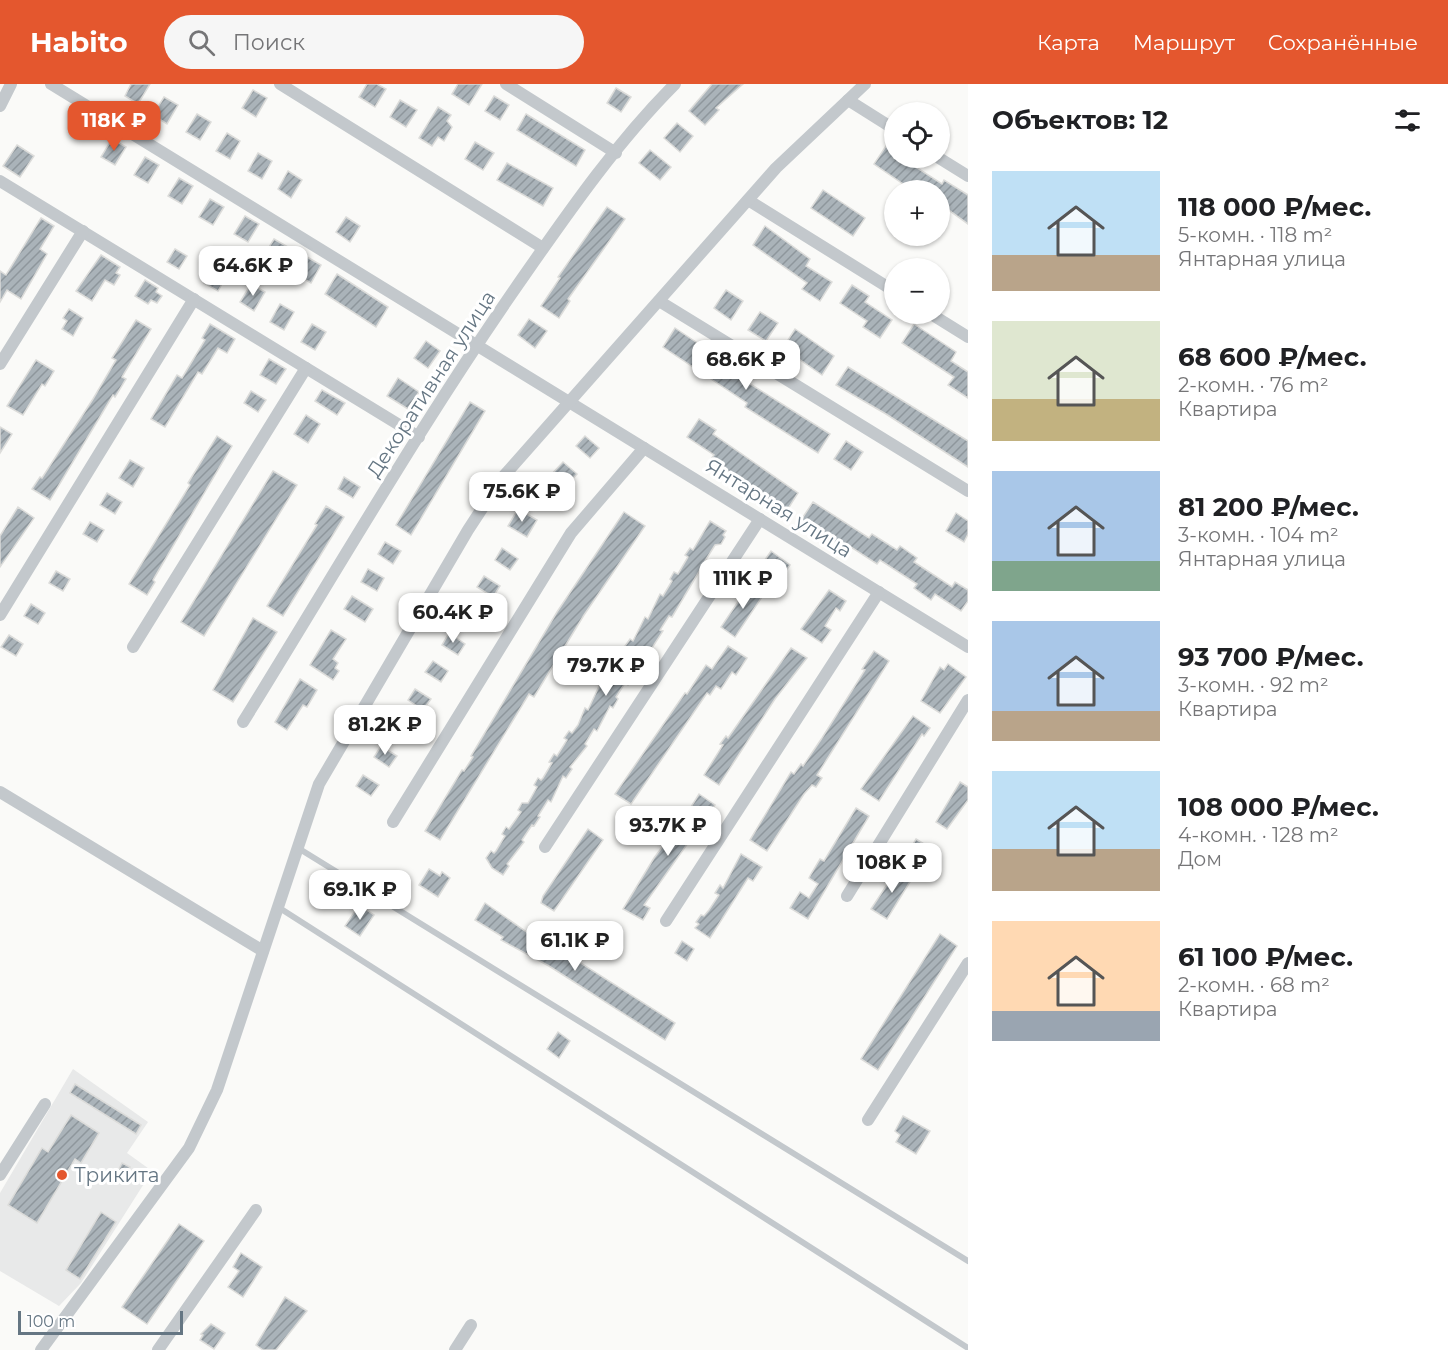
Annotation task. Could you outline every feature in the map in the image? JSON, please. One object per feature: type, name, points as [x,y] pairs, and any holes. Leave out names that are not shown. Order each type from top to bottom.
[{"type":"street","points":[[2,100],[12,84]]},
{"type":"street","name":"Янтарная улица","points":[[51,84],[968,647]]},
{"type":"street","points":[[280,84],[543,248]]},
{"type":"street","points":[[506,84],[616,153]]},
{"type":"street","name":"Декоративная улица","points":[[243,722],[476,345],[543,248],[647,112],[675,84]]},
{"type":"street","points":[[42,1350],[189,1148],[217,1090],[319,784],[468,531],[502,478],[777,168],[865,84]]},
{"type":"street","points":[[848,100],[884,123]]},
{"type":"street","points":[[950,165],[968,176]]},
{"type":"street","points":[[0,181],[419,437]]},
{"type":"street","points":[[748,200],[884,285]]},
{"type":"street","points":[[0,364],[83,231]]},
{"type":"street","points":[[0,615],[194,299]]},
{"type":"street","points":[[659,301],[968,491]]},
{"type":"street","points":[[947,324],[968,337]]},
{"type":"street","points":[[133,647],[306,368]]},
{"type":"street","points":[[393,822],[571,533],[644,448]]},
{"type":"street","points":[[545,847],[760,519]]},
{"type":"street","points":[[666,921],[879,592]]},
{"type":"street","points":[[846,896],[968,699]]},
{"type":"street","points":[[0,792],[263,951]]},
{"type":"street","points":[[868,1120],[968,963]]},
{"type":"street","points":[[0,1175],[45,1104]]},
{"type":"street","points":[[158,1350],[256,1210]]},
{"type":"street","points":[[455,1350],[471,1325]]},
{"type":"lane","points":[[297,848],[968,1261]]},
{"type":"lane","points":[[277,907],[968,1348]]},
{"type":"shaded area","points":[[73,1069],[148,1122],[127,1153],[152,1171],[81,1283],[59,1306],[0,1271],[0,1193]]},
{"type":"building","points":[[131,84],[150,84],[138,104],[125,96]]},
{"type":"building","points":[[367,84],[377,84],[386,89],[375,107],[359,97]]},
{"type":"building","points":[[458,84],[482,84],[469,105],[452,94]]},
{"type":"building","points":[[712,84],[743,84],[716,108],[719,110],[705,125],[689,111]]},
{"type":"building","points":[[616,88],[631,97],[621,112],[607,103]]},
{"type":"building","points":[[253,90],[267,98],[256,117],[242,108]]},
{"type":"building","points":[[494,96],[509,105],[500,120],[485,111]]},
{"type":"building","points":[[164,97],[178,105],[167,124],[153,115]]},
{"type":"building","points":[[400,100],[417,110],[406,127],[390,117]]},
{"type":"building","points":[[438,107],[451,115],[447,121],[452,127],[444,141],[438,137],[432,146],[419,138]]},
{"type":"building","points":[[197,114],[211,122],[200,140],[186,132]]},
{"type":"building","points":[[526,114],[585,150],[576,166],[517,130]]},
{"type":"building","points":[[677,123],[693,136],[680,152],[664,138]]},
{"type":"building","points":[[227,133],[240,141],[230,159],[216,151]]},
{"type":"building","points":[[112,139],[126,147],[115,165],[101,157]]},
{"type":"building","points":[[475,142],[494,153],[483,170],[465,159]]},
{"type":"building","points":[[17,145],[34,156],[20,177],[3,166]]},
{"type":"building","points":[[884,149],[884,168],[917,168],[936,180],[897,180],[874,164]]},
{"type":"building","points":[[650,150],[671,167],[660,180],[639,163]]},
{"type":"building","points":[[258,153],[272,161],[262,179],[248,171]]},
{"type":"building","points":[[145,157],[159,165],[148,183],[134,175]]},
{"type":"building","points":[[507,163],[553,188],[543,206],[497,180]]},
{"type":"building","points":[[288,171],[302,180],[291,198],[278,189]]},
{"type":"building","points":[[179,178],[193,186],[182,204],[168,196]]},
{"type":"building","points":[[950,184],[968,195],[968,224],[950,211]]},
{"type":"building","points":[[823,190],[865,218],[853,236],[811,208]]},
{"type":"building","points":[[210,199],[224,207],[213,225],[199,217]]},
{"type":"building","points":[[607,207],[625,219],[568,299],[570,301],[559,318],[541,306],[560,278],[558,277]]},
{"type":"building","points":[[245,216],[259,224],[248,242],[234,234]]},
{"type":"building","points":[[346,217],[360,226],[350,242],[336,232]]},
{"type":"building","points":[[41,218],[54,226],[40,249],[47,254],[21,299],[7,290],[0,302],[0,271],[6,275]]},
{"type":"building","points":[[765,226],[810,259],[806,266],[832,282],[820,301],[802,289],[807,283],[753,245]]},
{"type":"building","points":[[274,239],[288,247],[277,265],[263,257]]},
{"type":"building","points":[[175,249],[187,256],[179,269],[167,262]]},
{"type":"building","points":[[101,255],[120,267],[116,273],[120,275],[114,285],[105,280],[92,301],[76,291]]},
{"type":"building","points":[[307,257],[321,265],[311,283],[297,275]]},
{"type":"building","points":[[214,265],[228,273],[218,291],[204,283]]},
{"type":"building","points":[[337,274],[388,307],[376,327],[325,294]]},
{"type":"building","points":[[145,280],[158,288],[156,292],[162,296],[157,303],[151,300],[148,304],[135,296]]},
{"type":"building","points":[[251,284],[265,292],[254,311],[240,302]]},
{"type":"building","points":[[852,285],[869,296],[865,302],[884,315],[884,324],[889,324],[880,338],[863,327],[867,321],[840,303]]},
{"type":"building","points":[[726,290],[743,301],[731,320],[714,308]]},
{"type":"building","points":[[280,304],[294,312],[284,330],[270,322]]},
{"type":"building","points":[[69,309],[83,318],[73,336],[62,329],[67,321],[63,318]]},
{"type":"building","points":[[760,312],[778,323],[766,341],[748,330]]},
{"type":"building","points":[[529,319],[547,331],[535,348],[518,335]]},
{"type":"building","points":[[136,320],[151,329],[122,377],[126,379],[115,397],[113,395],[50,500],[32,489],[40,477],[42,478],[93,399],[116,360],[112,358]]},
{"type":"building","points":[[210,324],[235,339],[227,353],[218,348],[202,374],[198,372],[165,427],[151,419],[177,375],[182,378],[205,340],[202,338]]},
{"type":"building","points":[[312,324],[326,332],[315,350],[301,342]]},
{"type":"building","points":[[914,324],[956,352],[951,361],[968,372],[968,398],[948,385],[954,377],[902,343]]},
{"type":"building","points":[[675,328],[747,376],[744,380],[830,434],[818,453],[745,407],[747,403],[663,347]]},
{"type":"building","points":[[795,329],[834,356],[822,375],[783,348]]},
{"type":"building","points":[[426,341],[440,351],[428,368],[414,358]]},
{"type":"building","points":[[269,359],[286,369],[276,384],[260,375]]},
{"type":"building","points":[[36,360],[54,371],[45,386],[42,384],[23,415],[7,406]]},
{"type":"building","points":[[848,367],[968,441],[968,467],[836,385]]},
{"type":"building","points":[[398,378],[419,392],[408,409],[387,396]]},
{"type":"building","points":[[322,390],[345,403],[337,415],[315,401]]},
{"type":"building","points":[[251,391],[266,400],[258,412],[244,403]]},
{"type":"building","points":[[470,402],[485,411],[411,535],[396,525]]},
{"type":"building","points":[[306,415],[320,424],[308,443],[294,434]]},
{"type":"building","points":[[699,419],[716,430],[713,434],[798,493],[786,512],[711,459],[714,455],[687,437]]},
{"type":"building","points":[[0,427],[12,434],[0,453]]},
{"type":"building","points":[[217,436],[232,446],[153,580],[155,582],[147,595],[129,584],[190,485],[188,483]]},
{"type":"building","points":[[585,436],[599,448],[590,458],[576,446]]},
{"type":"building","points":[[846,441],[863,452],[851,470],[834,459]]},
{"type":"building","points":[[130,460],[144,468],[133,487],[119,478]]},
{"type":"building","points":[[563,462],[577,474],[548,505],[534,493]]},
{"type":"building","points":[[273,471],[297,485],[204,636],[181,622]]},
{"type":"building","points":[[344,477],[360,487],[353,498],[338,489]]},
{"type":"building","points":[[107,493],[122,502],[115,514],[100,505]]},
{"type":"building","points":[[813,502],[869,538],[872,534],[897,550],[900,546],[917,558],[914,562],[952,587],[955,582],[968,590],[968,601],[961,611],[935,594],[931,600],[914,588],[917,584],[880,560],[877,564],[848,545],[846,549],[801,520]]},
{"type":"building","points":[[326,506],[344,517],[283,616],[267,606],[317,525],[315,524]]},
{"type":"building","points":[[18,507],[34,518],[0,567],[0,536]]},
{"type":"building","points":[[518,509],[537,520],[527,537],[508,526]]},
{"type":"building","points":[[624,512],[645,526],[584,615],[534,697],[529,694],[440,840],[425,831],[462,770],[464,771],[473,757],[471,756],[557,612]]},
{"type":"building","points":[[956,513],[968,521],[968,534],[964,542],[946,531]]},
{"type":"building","points":[[710,521],[726,531],[721,544],[715,545],[705,561],[708,563],[702,572],[700,570],[672,617],[669,616],[660,630],[663,631],[628,685],[625,683],[616,697],[618,699],[613,708],[610,706],[597,731],[594,729],[585,744],[587,746],[570,767],[572,769],[566,778],[563,776],[551,802],[548,800],[538,816],[540,817],[522,840],[524,842],[507,864],[509,866],[503,875],[492,868],[486,858],[491,851],[494,853],[496,851],[505,836],[502,834],[506,827],[509,829],[521,812],[518,810],[522,803],[528,803],[537,787],[534,785],[538,778],[541,780],[543,778],[552,763],[549,762],[554,754],[557,756],[567,740],[564,738],[578,725],[585,708],[588,710],[600,684],[603,686],[614,671],[611,668],[615,661],[619,663],[628,648],[625,646],[630,639],[633,641],[645,617],[648,619],[660,594],[663,596],[672,581],[670,579],[674,572],[678,574],[688,557],[685,555],[690,548],[693,550]]},
{"type":"building","points":[[90,522],[104,530],[97,542],[83,534]]},
{"type":"building","points":[[385,542],[401,551],[393,564],[378,554]]},
{"type":"building","points":[[502,548],[518,559],[510,570],[495,560]]},
{"type":"building","points":[[771,551],[790,565],[779,581],[760,567]]},
{"type":"building","points":[[368,569],[384,578],[377,591],[361,582]]},
{"type":"building","points":[[56,571],[70,579],[63,591],[49,583]]},
{"type":"building","points":[[484,576],[500,586],[493,597],[477,587]]},
{"type":"building","points":[[750,584],[764,594],[735,637],[721,627]]},
{"type":"building","points":[[829,590],[846,601],[840,611],[836,608],[825,626],[831,630],[822,643],[801,629]]},
{"type":"building","points":[[352,596],[373,609],[365,622],[344,609]]},
{"type":"building","points":[[31,604],[45,613],[38,624],[24,616]]},
{"type":"building","points":[[467,605],[482,615],[475,627],[459,616]]},
{"type":"building","points":[[253,618],[277,632],[233,702],[213,690]]},
{"type":"building","points":[[331,630],[346,639],[333,659],[338,663],[335,668],[339,671],[333,680],[310,665]]},
{"type":"building","points":[[449,633],[465,644],[458,655],[442,645]]},
{"type":"building","points":[[9,635],[23,644],[16,656],[1,647]]},
{"type":"building","points":[[728,646],[747,658],[736,675],[732,672],[721,689],[716,686],[710,695],[707,693],[631,804],[615,794],[706,665],[712,669]]},
{"type":"building","points":[[791,648],[807,658],[775,699],[719,785],[704,775],[723,745],[720,744],[726,736],[728,738]]},
{"type":"building","points":[[874,651],[889,661],[817,775],[822,778],[816,787],[812,785],[804,794],[767,851],[750,840],[791,772],[794,774],[801,764],[803,766],[822,738],[865,670],[862,669]]},
{"type":"building","points":[[433,661],[448,671],[441,682],[425,672]]},
{"type":"building","points":[[948,664],[966,677],[940,713],[921,701],[940,667],[944,670]]},
{"type":"building","points":[[300,679],[317,690],[307,707],[303,705],[287,730],[275,722]]},
{"type":"building","points":[[415,689],[431,699],[423,710],[408,700]]},
{"type":"building","points":[[913,716],[930,728],[924,736],[922,734],[879,801],[861,789]]},
{"type":"building","points":[[398,717],[413,727],[406,738],[390,728]]},
{"type":"building","points":[[381,746],[397,756],[389,767],[374,757]]},
{"type":"building","points":[[363,775],[379,785],[371,796],[356,786]]},
{"type":"building","points":[[960,782],[968,787],[968,800],[947,829],[936,822]]},
{"type":"building","points":[[699,794],[715,805],[644,905],[650,908],[643,920],[623,909],[654,858],[666,842],[668,844]]},
{"type":"building","points":[[856,808],[869,816],[808,919],[790,908],[800,892],[809,898],[818,884],[809,878],[811,874],[820,859],[824,861]]},
{"type":"building","points":[[588,829],[603,840],[554,911],[541,903],[543,896]]},
{"type":"building","points":[[916,839],[932,849],[923,863],[908,853]]},
{"type":"building","points":[[741,854],[762,867],[753,881],[748,878],[710,938],[695,928],[699,924],[696,922],[701,915],[704,916],[719,895],[715,893],[720,885],[723,888]]},
{"type":"building","points":[[898,868],[913,877],[887,919],[871,909]]},
{"type":"building","points":[[429,869],[440,876],[442,872],[450,878],[438,897],[419,885]]},
{"type":"building","points":[[485,903],[541,942],[543,939],[675,1023],[665,1040],[549,966],[501,940],[503,937],[475,920]]},
{"type":"building","points":[[359,905],[374,915],[360,936],[345,926]]},
{"type":"building","points":[[940,934],[957,946],[878,1070],[861,1059]]},
{"type":"building","points":[[682,941],[694,949],[687,961],[675,953]]},
{"type":"building","points":[[558,1032],[570,1041],[559,1058],[547,1049]]},
{"type":"building","points":[[75,1084],[141,1125],[136,1134],[70,1093]]},
{"type":"building","points":[[71,1115],[99,1133],[81,1163],[75,1159],[37,1223],[8,1205],[42,1148],[48,1152]]},
{"type":"building","points":[[903,1116],[930,1131],[916,1154],[896,1142],[900,1135],[895,1131]]},
{"type":"building","points":[[122,1163],[130,1167],[124,1177],[117,1173]]},
{"type":"building","points":[[101,1212],[116,1222],[80,1279],[66,1270]]},
{"type":"building","points":[[179,1224],[204,1241],[147,1324],[122,1307]]},
{"type":"building","points":[[241,1253],[262,1267],[243,1297],[228,1287],[239,1271],[233,1267]]},
{"type":"building","points":[[285,1297],[307,1311],[276,1350],[263,1350],[256,1345]]},
{"type":"building","points":[[211,1324],[225,1333],[214,1349],[200,1340],[203,1335],[201,1334]]},
{"type":"place","name":"Трикита","points":[[62,1175]]}]
